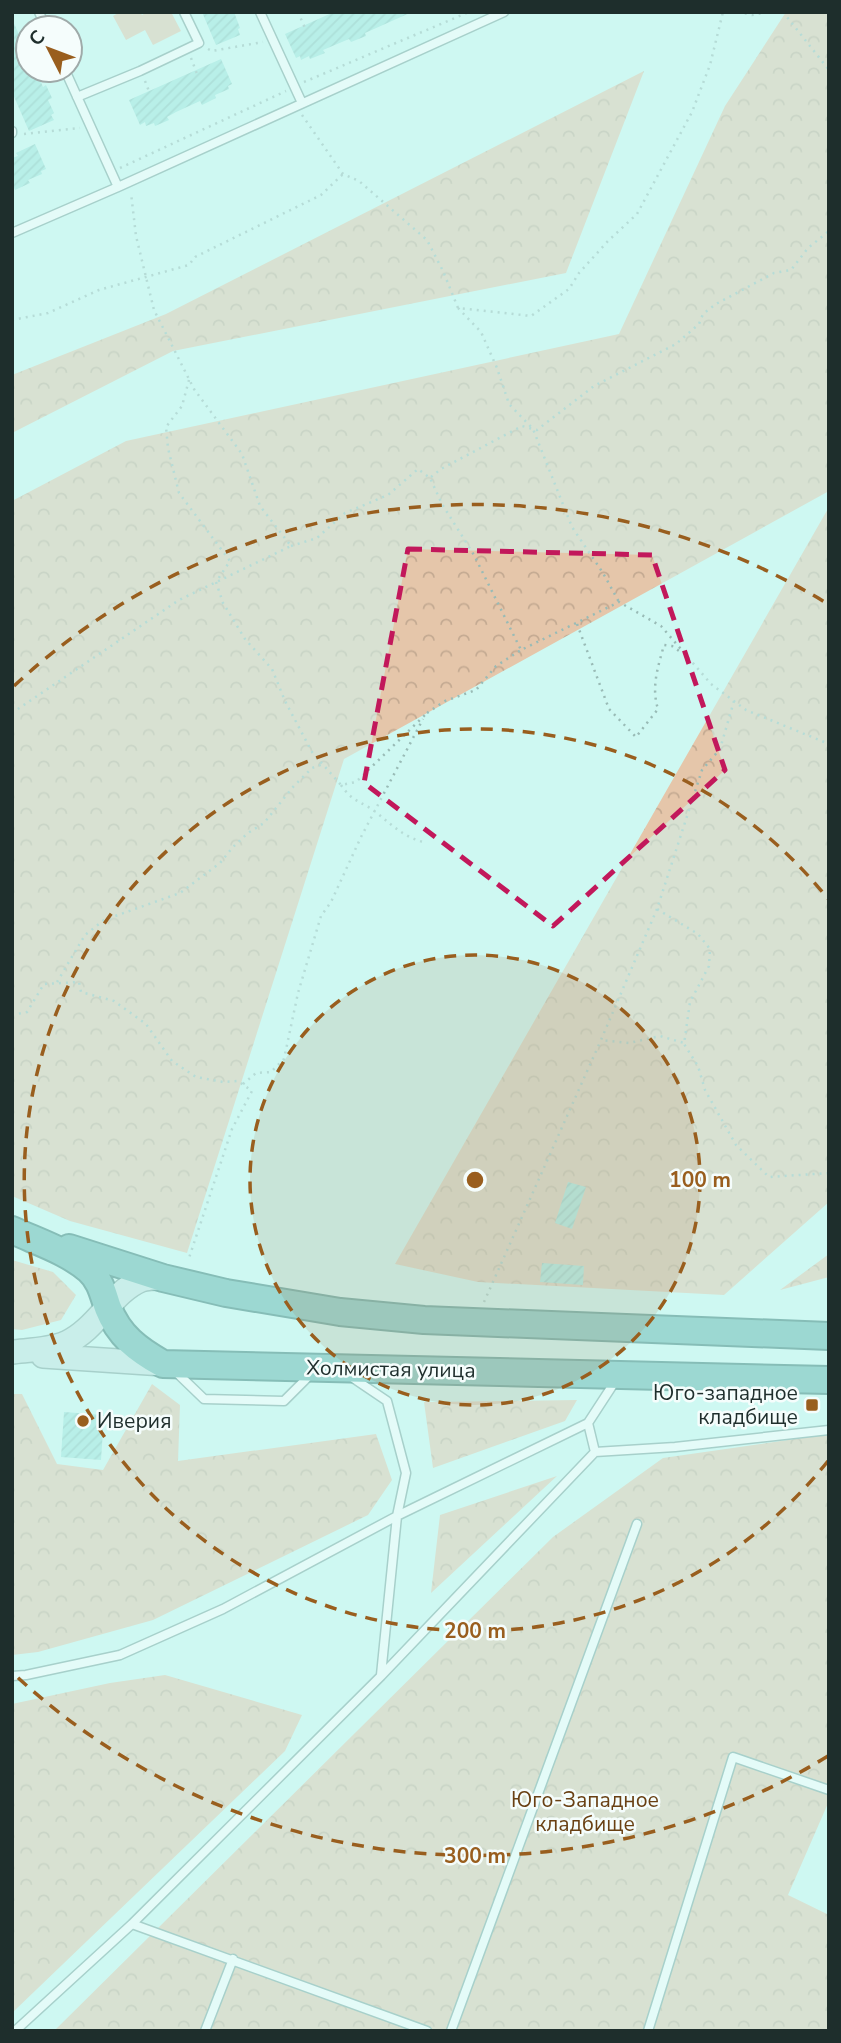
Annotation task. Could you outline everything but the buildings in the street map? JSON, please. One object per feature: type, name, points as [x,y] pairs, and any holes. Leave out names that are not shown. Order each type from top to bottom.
[{"type":"highway","points":[[12,1230],[172,1280],[226,1293],[340,1312],[424,1320],[829,1336]]},
{"type":"highway","points":[[12,1230],[66,1255],[90,1271],[103,1289],[108,1308],[119,1330],[139,1350],[166,1364]]},
{"type":"highway","name":"Холмистая улица","points":[[166,1364],[829,1380]]},
{"type":"main road","points":[[12,1353],[41,1350],[66,1343],[93,1326],[121,1294],[142,1280],[172,1280]]},
{"type":"main road","points":[[12,1353],[166,1364]]},
{"type":"lane","points":[[77,97],[141,71],[199,43],[184,12]]},
{"type":"lane","points":[[274,12],[262,15],[295,86],[299,104]]},
{"type":"lane","points":[[12,233],[504,12]]},
{"type":"lane","points":[[71,84],[118,187]]},
{"type":"lane","points":[[328,1368],[387,1401],[406,1473],[397,1516],[381,1676]]},
{"type":"lane","points":[[12,1676],[120,1655],[223,1609],[397,1516],[588,1423],[620,1375]]},
{"type":"lane","points":[[588,1423],[595,1452]]},
{"type":"lane","points":[[15,2031],[132,1924],[381,1676],[595,1452],[675,1447],[829,1430]]},
{"type":"lane","points":[[452,2031],[637,1524]]},
{"type":"lane","points":[[648,2031],[733,1758],[829,1790]]},
{"type":"lane","points":[[132,1924],[427,2031]]},
{"type":"lane","points":[[216,2031],[206,2029],[233,1959]]},
{"type":"path","points":[[298,12],[305,28]]},
{"type":"path","points":[[111,172],[295,86],[469,12]]},
{"type":"path","points":[[458,308],[531,316],[569,289],[579,273],[608,241],[637,214],[692,112],[710,65],[723,12]]},
{"type":"path","points":[[738,12],[752,15],[768,12]]},
{"type":"path","points":[[783,12],[829,70]]},
{"type":"path","points":[[199,43],[212,51],[274,41]]},
{"type":"path","points":[[187,48],[197,74]]},
{"type":"path","points":[[299,104],[343,174],[359,181],[427,240],[458,308],[481,332],[509,404],[533,429],[572,527],[619,602],[661,626],[711,684],[746,710],[829,744]]},
{"type":"path","points":[[12,132],[28,135],[90,127]]},
{"type":"path","points":[[12,320],[48,313],[99,290],[190,265],[194,257],[321,195],[343,174]]},
{"type":"path","points":[[129,182],[136,236],[154,310],[194,389],[242,454],[260,506],[291,546]]},
{"type":"path","points":[[430,478],[441,469],[522,426],[537,430],[594,386],[676,344],[699,324],[703,313],[774,273],[791,270],[808,248],[829,231]]},
{"type":"path","points":[[189,379],[182,406],[166,427],[168,448],[178,493],[230,561],[216,582]]},
{"type":"path","points":[[12,713],[179,600],[291,546],[317,538],[345,513],[388,495],[418,469],[430,478],[442,504],[474,555],[521,650]]},
{"type":"path","points":[[216,582],[223,603],[245,639],[272,669],[285,701],[312,752],[349,797],[400,831],[426,843]]},
{"type":"path","points":[[341,785],[356,782],[426,714],[445,701],[476,690],[496,666],[521,650],[619,602]]},
{"type":"path","points":[[576,623],[609,709],[636,737],[658,709],[654,696],[655,676],[664,645],[672,646],[688,657]]},
{"type":"path","points":[[474,1322],[657,909],[702,770],[720,750],[734,701]]},
{"type":"path","points":[[243,1084],[256,1073],[271,1072],[284,1059],[298,993],[321,916],[331,902],[361,837],[426,714]]},
{"type":"path","points":[[56,983],[85,934],[104,920],[180,892],[220,863],[247,833],[264,823],[312,768],[323,764]]},
{"type":"path","points":[[657,909],[698,934],[710,949],[709,966],[690,1002],[684,1044]]},
{"type":"path","points":[[12,1016],[27,1012],[44,984],[79,982],[81,992],[114,1002],[146,1024],[172,1061],[196,1077],[223,1082],[238,1081],[252,1091],[232,1129],[172,1280]]},
{"type":"path","points":[[601,1040],[629,1043],[660,1036],[684,1044],[698,1066],[705,1090],[736,1145],[769,1177],[829,1173]]},
{"type":"highlighted area","points":[[408,549],[652,555],[725,770],[553,926],[364,783]]},
{"type":"green space","points":[[120,12],[140,12],[142,15],[147,12],[171,12],[181,31],[153,45],[145,30],[126,40],[113,16]]},
{"type":"green space","points":[[786,12],[829,12],[829,491],[344,759],[187,1253],[70,1221],[12,1196],[12,501],[126,441],[619,334],[725,106]]},
{"type":"green space","points":[[644,71],[566,273],[173,351],[12,433],[12,375],[166,314]]},
{"type":"green space","points":[[829,507],[829,1202],[724,1295],[478,1282],[395,1264]]},
{"type":"green space","points":[[829,1254],[829,1277],[780,1290]]},
{"type":"green space","points":[[12,1260],[53,1272],[76,1295],[61,1320],[22,1330],[12,1329]]},
{"type":"green space","points":[[152,1384],[180,1405],[178,1461],[376,1434],[392,1480],[368,1515],[153,1620],[38,1652],[12,1655],[12,1394],[22,1394],[57,1464],[103,1470]]},
{"type":"green space","points":[[577,1400],[565,1421],[433,1468],[424,1402]]},
{"type":"green space","name":"Юго-Западное кладбище","points":[[829,1434],[829,1801],[788,1895],[829,1915],[829,2031],[54,2031],[553,1537],[663,1458]]},
{"type":"green space","points":[[557,1476],[431,1593],[440,1515]]},
{"type":"green space","points":[[165,1675],[302,1715],[285,1751],[12,2013],[12,1704],[110,1683]]},
{"type":"place","name":"Юго-западное кладбище","points":[[812,1405]]},
{"type":"place","name":"Иверия","points":[[83,1421]]}]
